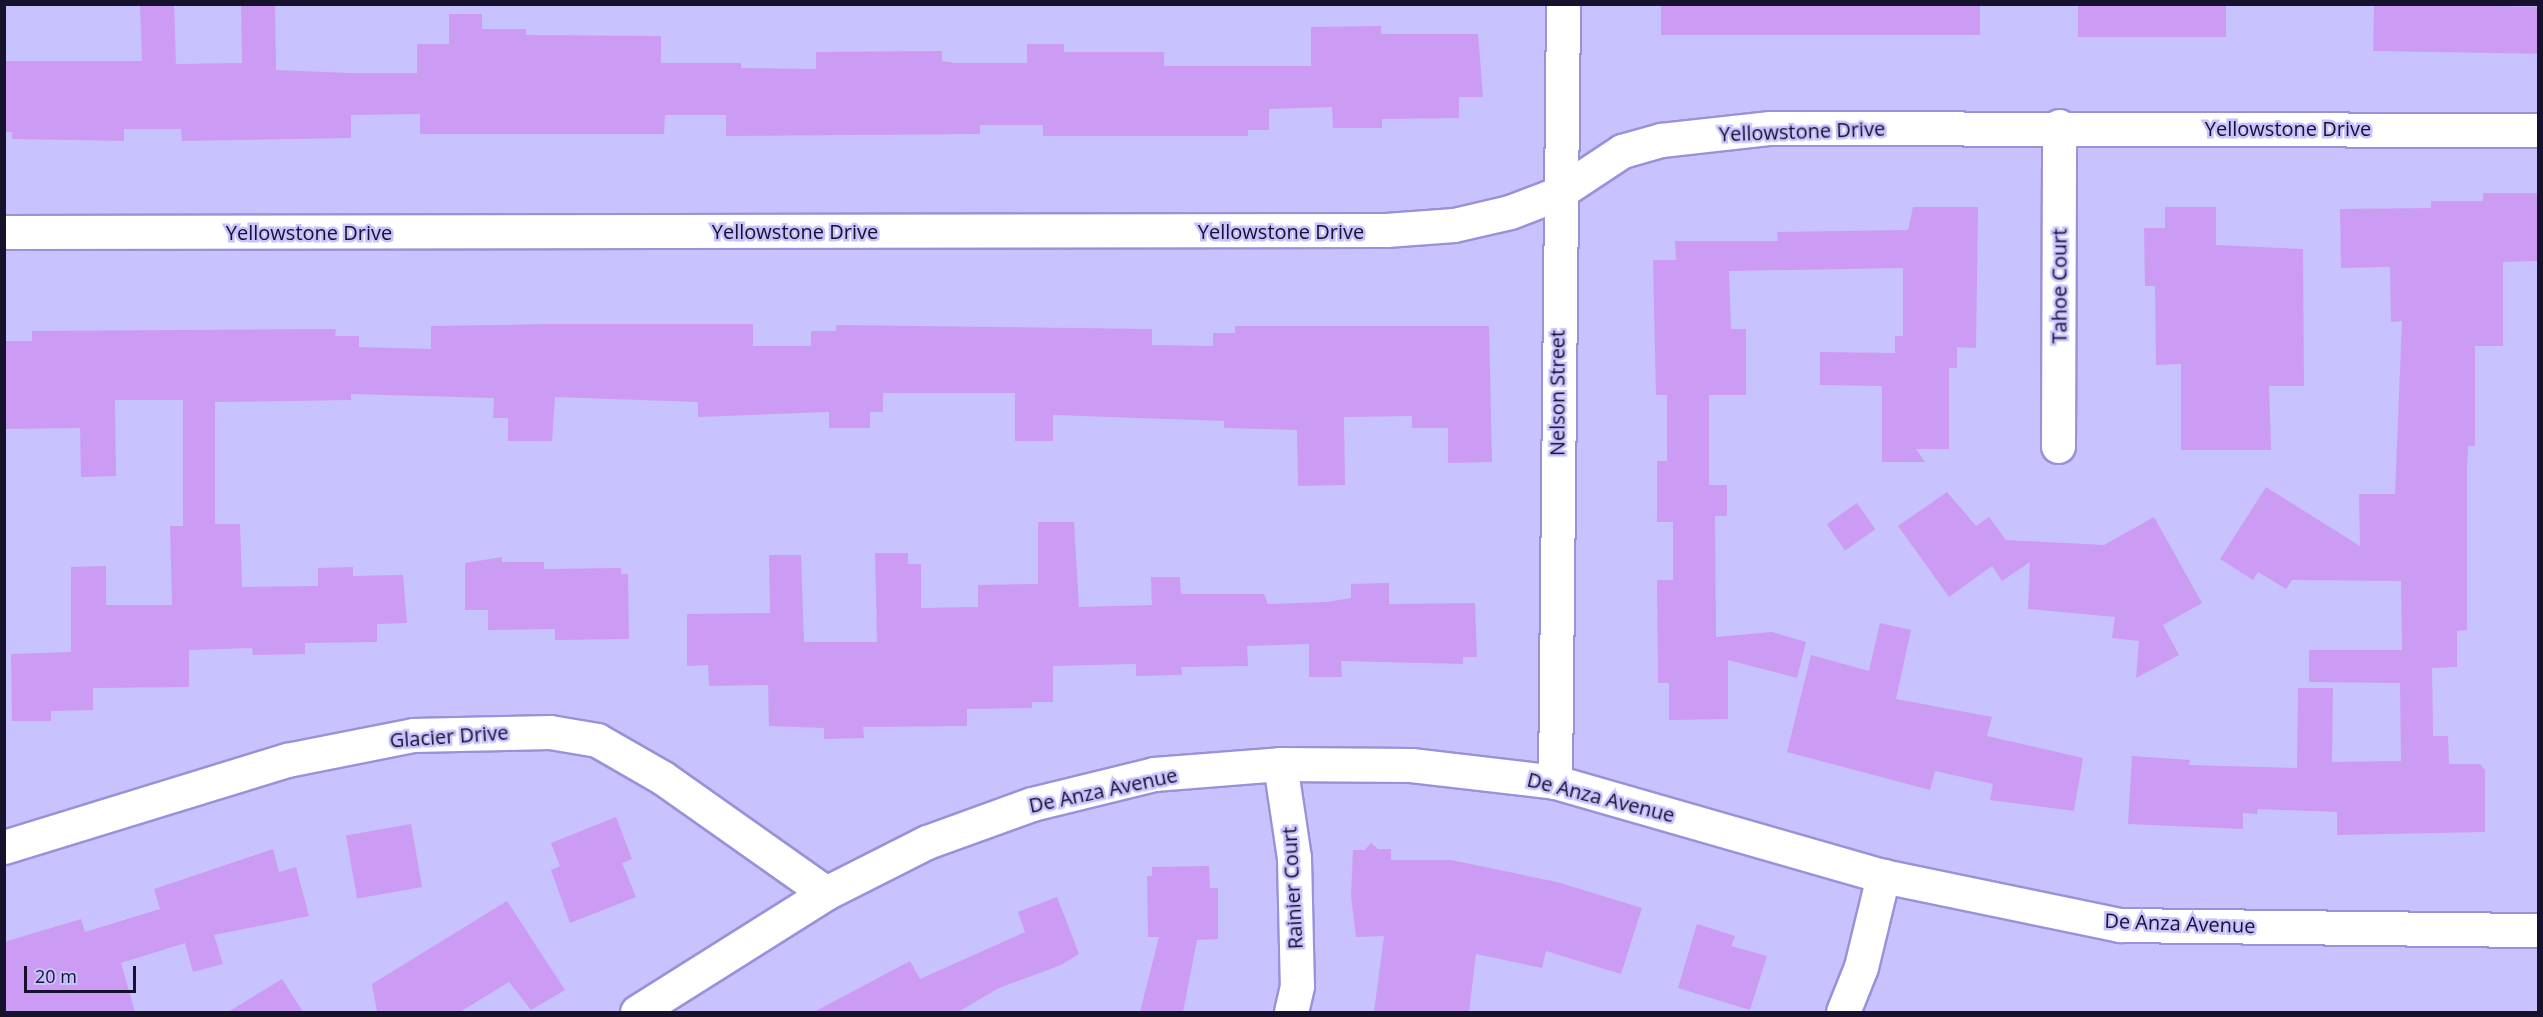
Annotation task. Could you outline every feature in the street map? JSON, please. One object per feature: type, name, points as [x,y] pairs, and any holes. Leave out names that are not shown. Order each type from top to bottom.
[{"type":"street","name":"Nelson Street","points":[[1555,782],[1557,194],[1563,4]]},
{"type":"street","name":"Yellowstone Drive","points":[[4,232],[1386,230],[1454,225],[1557,194],[1622,151],[1661,140],[1770,128],[2059,126],[2538,130]]},
{"type":"street","name":"Tahoe Court","points":[[2058,446],[2059,126]]},
{"type":"street","name":"Glacier Drive","points":[[4,847],[287,760],[413,735],[550,732],[597,740],[663,777],[826,893]]},
{"type":"street","name":"De Anza Avenue","points":[[637,1012],[826,893],[927,842],[1032,804],[1154,774],[1280,764],[1411,765],[1555,782],[1883,876],[2120,925],[2538,930]]},
{"type":"street","name":"Rainier Court","points":[[1280,764],[1294,858],[1297,986],[1291,1012]]},
{"type":"street","points":[[1843,1012],[1861,967],[1883,876]]},
{"type":"building","points":[[140,4],[174,4],[176,64],[242,63],[241,4],[275,4],[276,70],[348,73],[417,73],[417,44],[449,44],[449,14],[482,14],[482,29],[526,29],[526,35],[661,36],[661,63],[741,63],[741,68],[816,69],[816,52],[942,51],[942,61],[955,63],[1027,63],[1027,44],[1064,44],[1064,52],[1164,52],[1164,66],[1311,66],[1311,27],[1381,26],[1381,34],[1478,34],[1483,97],[1459,97],[1459,118],[1382,119],[1382,128],[1333,128],[1332,107],[1269,109],[1269,130],[1248,130],[1248,136],[1043,136],[1043,125],[980,125],[980,134],[726,136],[726,115],[665,115],[664,134],[420,134],[420,114],[351,115],[351,138],[182,141],[181,129],[124,129],[124,141],[12,139],[12,132],[4,132],[4,61],[142,61]]},
{"type":"building","points":[[1661,4],[1980,4],[1980,35],[1661,35]]},
{"type":"building","points":[[2078,4],[2226,4],[2226,37],[2078,37]]},
{"type":"building","points":[[2374,4],[2538,7],[2537,54],[2373,51]]},
{"type":"building","points":[[2483,193],[2538,193],[2538,261],[2503,262],[2503,346],[2475,346],[2475,446],[2468,446],[2467,467],[2467,630],[2457,631],[2457,667],[2432,668],[2433,736],[2448,736],[2449,764],[2480,764],[2485,770],[2485,832],[2337,835],[2337,812],[2258,809],[2257,814],[2243,813],[2243,829],[2128,824],[2132,756],[2190,760],[2189,765],[2297,768],[2298,688],[2333,688],[2332,762],[2401,761],[2400,683],[2309,682],[2309,650],[2402,650],[2401,581],[2292,580],[2286,589],[2258,572],[2253,580],[2220,559],[2266,487],[2360,546],[2359,494],[2395,494],[2402,321],[2391,322],[2390,267],[2341,268],[2340,209],[2431,208],[2431,201],[2483,201]]},
{"type":"building","points":[[1913,207],[1978,207],[1976,348],[1957,347],[1957,368],[1949,368],[1949,449],[1916,449],[1925,462],[1882,462],[1882,386],[1820,385],[1820,352],[1895,353],[1895,336],[1903,336],[1903,268],[1729,271],[1731,329],[1746,329],[1746,395],[1709,395],[1709,485],[1727,485],[1727,516],[1715,516],[1716,637],[1772,632],[1806,642],[1797,678],[1728,660],[1728,719],[1669,720],[1669,683],[1658,683],[1657,580],[1673,580],[1673,522],[1657,522],[1657,461],[1667,461],[1667,395],[1656,395],[1653,260],[1676,260],[1675,241],[1778,241],[1777,232],[1908,230]]},
{"type":"building","points":[[2165,207],[2216,207],[2216,245],[2303,249],[2304,386],[2269,386],[2271,450],[2181,450],[2181,364],[2156,365],[2155,286],[2145,286],[2144,228],[2165,228]]},
{"type":"building","points":[[753,324],[753,346],[811,346],[811,331],[836,331],[836,325],[1152,329],[1152,345],[1213,346],[1213,333],[1235,333],[1235,326],[1489,326],[1492,462],[1448,463],[1448,428],[1412,428],[1412,416],[1344,417],[1345,485],[1298,486],[1297,430],[1224,428],[1224,421],[1053,415],[1053,441],[1015,441],[1015,393],[883,393],[883,412],[870,412],[870,428],[829,428],[829,412],[698,417],[698,402],[555,397],[552,441],[508,441],[508,418],[493,418],[494,398],[351,394],[351,400],[215,402],[215,524],[240,524],[242,587],[318,586],[318,568],[353,567],[353,576],[403,575],[407,623],[377,624],[377,642],[305,643],[305,654],[253,655],[252,648],[189,650],[189,687],[93,688],[93,710],[51,711],[51,721],[12,721],[11,654],[71,652],[71,567],[106,566],[106,605],[172,605],[170,526],[183,526],[183,400],[115,400],[116,476],[81,477],[80,428],[4,429],[4,341],[32,341],[32,331],[336,329],[335,336],[359,336],[359,347],[431,349],[431,326]]},
{"type":"building","points":[[1947,492],[1976,526],[1989,517],[2006,540],[2104,545],[2154,517],[2202,603],[2163,625],[2179,655],[2136,678],[2139,641],[2112,638],[2115,617],[2028,609],[2030,562],[2002,581],[1992,566],[1949,597],[1898,526]]},
{"type":"building","points":[[1857,503],[1875,529],[1845,550],[1827,524]]},
{"type":"building","points":[[1038,522],[1074,522],[1079,607],[1152,605],[1151,577],[1180,577],[1181,594],[1264,594],[1268,604],[1327,602],[1351,598],[1351,584],[1389,583],[1389,604],[1475,603],[1477,657],[1463,657],[1463,664],[1341,661],[1342,677],[1309,677],[1309,644],[1247,646],[1248,666],[1181,667],[1182,675],[1136,676],[1136,664],[1053,666],[1053,702],[1032,702],[1032,708],[967,709],[967,726],[863,727],[864,738],[824,739],[824,728],[769,726],[768,685],[709,686],[708,665],[687,666],[687,614],[770,613],[769,555],[801,555],[804,642],[877,642],[875,553],[908,553],[908,564],[921,564],[921,608],[978,607],[978,585],[1038,584]]},
{"type":"building","points":[[502,557],[502,562],[544,562],[544,569],[621,568],[621,574],[628,574],[629,639],[555,640],[555,629],[488,630],[488,610],[465,610],[465,563]]},
{"type":"building","points":[[1880,623],[1911,630],[1896,699],[1992,717],[1987,736],[2083,758],[2074,811],[1990,800],[1993,784],[1935,771],[1930,790],[1787,752],[1811,655],[1869,671]]},
{"type":"building","points":[[616,817],[632,859],[622,863],[636,897],[570,923],[551,870],[560,866],[551,843]]},
{"type":"building","points":[[411,824],[422,887],[357,898],[346,835]]},
{"type":"building","points":[[1371,843],[1378,849],[1391,849],[1391,860],[1451,860],[1557,882],[1642,908],[1621,974],[1546,951],[1542,968],[1476,954],[1469,1012],[1374,1012],[1384,936],[1356,937],[1351,896],[1353,850],[1365,850]]},
{"type":"building","points":[[273,849],[279,872],[296,867],[309,916],[214,935],[223,964],[193,972],[185,943],[121,963],[135,1012],[4,1012],[4,942],[81,919],[85,932],[160,909],[154,889]]},
{"type":"building","points":[[1209,866],[1210,888],[1218,888],[1218,939],[1197,940],[1183,1012],[1140,1012],[1159,937],[1148,937],[1147,876],[1152,876],[1152,867]]},
{"type":"building","points":[[1057,897],[1079,954],[1061,965],[999,988],[958,1012],[814,1012],[910,961],[920,979],[1025,932],[1018,912]]},
{"type":"building","points":[[507,901],[565,990],[531,1010],[509,982],[460,1012],[377,1012],[372,984]]},
{"type":"building","points":[[1697,924],[1735,936],[1731,946],[1767,956],[1750,1010],[1678,988]]},
{"type":"building","points":[[282,979],[303,1012],[228,1012]]}]
